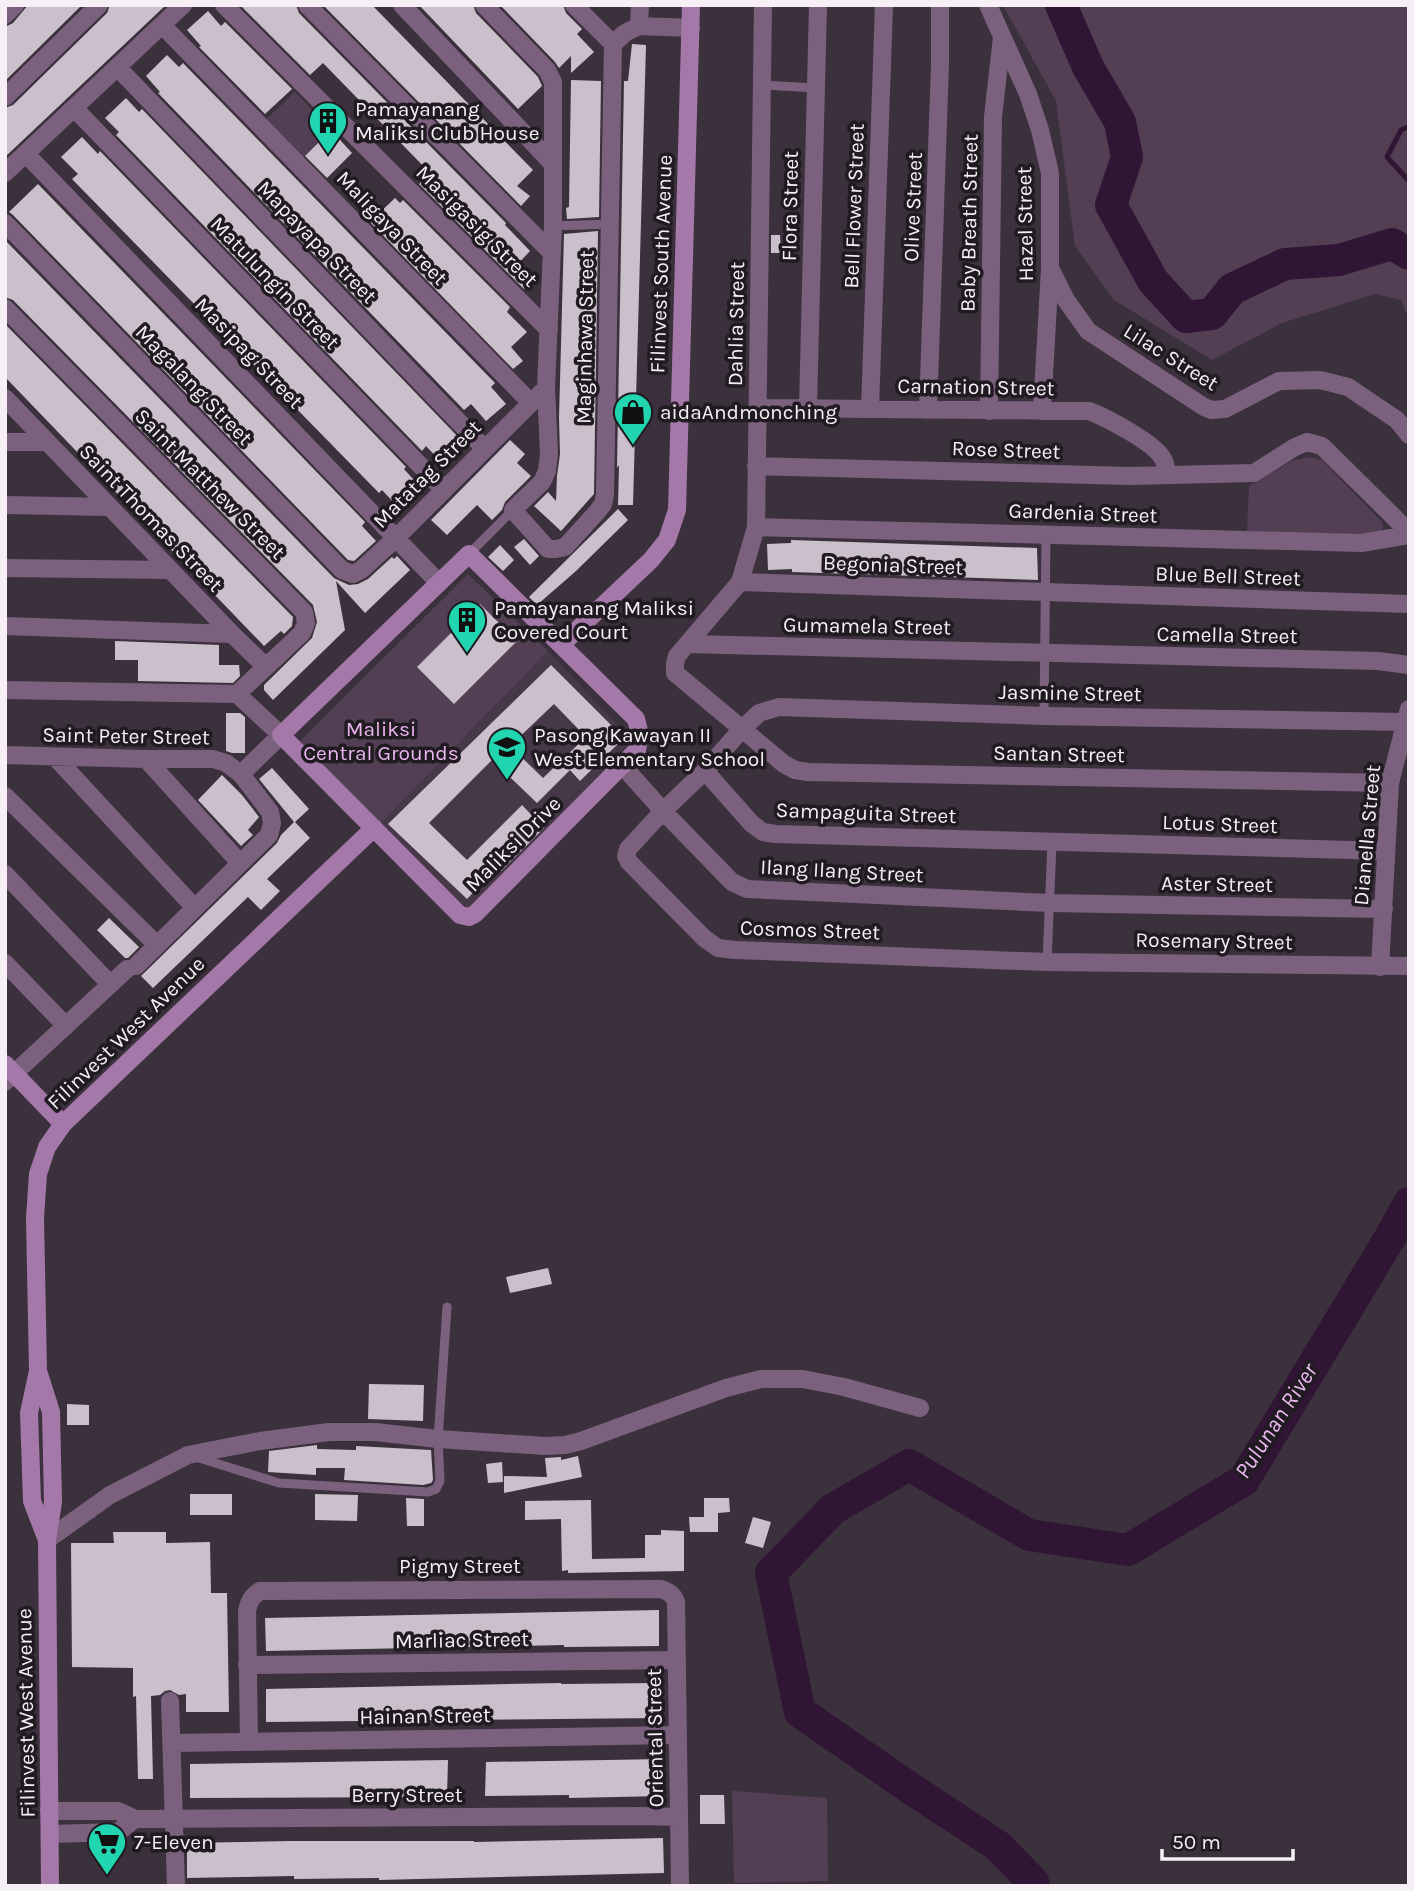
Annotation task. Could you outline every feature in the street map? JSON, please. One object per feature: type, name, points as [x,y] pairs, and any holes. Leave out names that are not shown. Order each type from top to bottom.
[{"type":"street","points":[[5,15],[15,5]]},
{"type":"street","points":[[5,97],[99,5]]},
{"type":"street","points":[[5,173],[183,5]]},
{"type":"street","name":"Masigasig Street","points":[[225,5],[549,330]]},
{"type":"street","points":[[307,5],[552,253]]},
{"type":"street","points":[[402,5],[552,163]]},
{"type":"street","points":[[484,5],[547,70],[553,82],[553,226],[546,388],[549,454],[547,471],[542,482],[513,510]]},
{"type":"street","points":[[574,5],[613,44],[625,33],[639,26],[691,28]]},
{"type":"street","points":[[639,26],[640,5]]},
{"type":"street","name":"Filinvest South Avenue","points":[[561,645],[651,560],[667,540],[677,510],[691,5]]},
{"type":"street","name":"Dahlia Street","points":[[741,730],[675,673],[675,664],[677,656],[740,582],[756,527],[763,5]]},
{"type":"street","name":"Flora Street","points":[[808,408],[818,5]]},
{"type":"street","name":"Bell Flower Street","points":[[870,408],[884,5]]},
{"type":"street","name":"Olive Street","points":[[928,410],[940,78],[940,5]]},
{"type":"street","name":"Hazel Street","points":[[988,5],[1028,94],[1050,173],[1051,268],[1042,411]]},
{"type":"street","name":"Maligaya Street","points":[[162,25],[531,403]]},
{"type":"street","name":"Baby Breath Street","points":[[989,411],[993,117],[1002,37]]},
{"type":"street","name":"Maginhawa Street","points":[[513,510],[548,549],[556,550],[565,547],[597,512],[605,495],[613,44]]},
{"type":"street","name":"Mapayapa Street","points":[[117,68],[485,449]]},
{"type":"street","name":"Matulungin Street","points":[[74,108],[444,489]]},
{"type":"street","name":"Masipag Street","points":[[26,154],[439,583]]},
{"type":"street","name":"Magalang Street","points":[[5,223],[342,570],[353,574]]},
{"type":"street","name":"Lilac Street","points":[[1051,268],[1066,300],[1088,331],[1204,407],[1212,410],[1225,409],[1279,381],[1320,380],[1348,387],[1396,420],[1409,435]]},
{"type":"street","name":"Saint Matthew Street","points":[[5,308],[304,612],[306,623],[302,633],[237,694]]},
{"type":"street","name":"Matatag Street","points":[[353,574],[396,538],[546,388]]},
{"type":"street","name":"Saint Thomas Street","points":[[5,398],[266,667]]},
{"type":"street","name":"Carnation Street","points":[[757,408],[1089,411],[1154,448],[1163,459],[1168,475]]},
{"type":"street","points":[[5,442],[46,442]]},
{"type":"street","name":"Rose Street","points":[[756,466],[1130,477],[1254,473],[1307,442],[1322,446],[1409,533]]},
{"type":"street","points":[[5,505],[109,507]]},
{"type":"street","name":"Gardenia Street","points":[[756,527],[1361,543],[1409,533]]},
{"type":"street","points":[[63,1124],[8,1074],[157,946],[268,835],[272,823],[270,812],[241,774],[468,554]]},
{"type":"street","name":"Maliksi Drive","points":[[281,735],[460,915],[468,917],[475,914],[637,750],[640,736],[636,719],[468,554]]},
{"type":"street","points":[[5,568],[170,570]]},
{"type":"street","name":"Begonia Street","points":[[740,582],[1045,594]]},
{"type":"street","name":"Blue Bell Street","points":[[1045,594],[1409,604]]},
{"type":"street","points":[[5,626],[232,634]]},
{"type":"street","name":"Gumamela Street","points":[[688,644],[1045,653]]},
{"type":"street","name":"Camella Street","points":[[1045,653],[1378,661],[1409,665]]},
{"type":"street","points":[[5,690],[237,694],[281,735]]},
{"type":"street","name":"Jasmine Street","points":[[741,730],[759,713],[779,707],[1044,716],[1407,715]]},
{"type":"street","name":"Dianella Street","points":[[1380,967],[1390,783],[1407,715]]},
{"type":"street","points":[[663,811],[705,771],[741,730]]},
{"type":"street","name":"Santan Street","points":[[741,730],[785,764],[795,770],[808,772],[1390,783]]},
{"type":"street","name":"Saint Peter Street","points":[[5,755],[146,760],[213,759],[226,763],[241,774]]},
{"type":"street","points":[[55,757],[195,908]]},
{"type":"street","points":[[146,760],[240,863]]},
{"type":"street","name":"Ilang Ilang Street","points":[[622,765],[732,882],[747,889],[1050,903]]},
{"type":"street","name":"Sampaguita Street","points":[[705,771],[752,824],[763,832],[1052,842]]},
{"type":"street","points":[[5,796],[157,946]]},
{"type":"street","name":"Cosmos Street","points":[[663,811],[628,849],[626,856],[704,938],[718,948],[1047,962]]},
{"type":"street","name":"Filinvest West Avenue","points":[[50,1886],[47,1541],[53,1502],[51,1412],[38,1371],[35,1217],[38,1174],[47,1147],[63,1124],[374,828]]},
{"type":"street","name":"Lotus Street","points":[[1052,842],[1386,851]]},
{"type":"street","points":[[5,874],[110,984]]},
{"type":"street","name":"Aster Street","points":[[1050,903],[1384,909]]},
{"type":"street","name":"Rosemary Street","points":[[1047,962],[1409,966]]},
{"type":"street","points":[[5,963],[66,1026]]},
{"type":"street","points":[[47,1541],[110,1495],[188,1455],[260,1441],[329,1432],[376,1432],[438,1439],[565,1445],[726,1388],[761,1379],[803,1379],[920,1408]]},
{"type":"street","name":"Pigmy Street","points":[[247,1665],[247,1611],[253,1595],[260,1591],[652,1588],[668,1592]]},
{"type":"street","name":"Oriental Street","points":[[668,1592],[676,1602],[680,1886]]},
{"type":"street","name":"Marliac Street","points":[[247,1665],[677,1660]]},
{"type":"street","points":[[247,1665],[249,1741]]},
{"type":"street","points":[[170,1701],[176,1886]]},
{"type":"street","name":"Hainan Street","points":[[172,1742],[678,1735]]},
{"type":"street","name":"Berry Street","points":[[49,1811],[118,1811],[135,1819],[679,1817]]},
{"type":"street","name":"Berry Street","points":[[50,1834],[118,1832],[135,1819]]},
{"type":"lane","points":[[763,85],[816,88]]},
{"type":"lane","points":[[553,226],[611,224]]},
{"type":"lane","points":[[468,554],[513,510]]},
{"type":"lane","points":[[1044,716],[1046,535]]},
{"type":"lane","points":[[1047,962],[1052,842]]},
{"type":"lane","points":[[188,1455],[279,1483],[428,1492],[436,1489],[440,1481],[438,1439],[447,1307]]},
{"type":"shaded area","name":"Pasong Kawayan II West Elementary School","points":[[548,651],[632,740],[469,910],[381,823]]},
{"type":"green space","points":[[1003,5],[1409,5],[1409,319],[1401,300],[1375,294],[1282,323],[1212,360],[1114,300],[1075,246],[1056,101]]},
{"type":"green space","points":[[295,92],[331,130],[299,161],[262,123]]},
{"type":"green space","points":[[1310,457],[1322,460],[1382,522],[1383,528],[1379,536],[1247,532],[1249,486],[1294,460]]},
{"type":"green space","name":"Maliksi Central Grounds","points":[[468,574],[548,651],[381,823],[300,741]]},
{"type":"green space","points":[[732,1791],[827,1798],[828,1881],[734,1883]]},
{"type":"building","points":[[28,5],[82,5],[5,81],[5,27],[13,23]]},
{"type":"building","points":[[110,5],[166,5],[5,157],[5,108],[13,105],[107,13]]},
{"type":"building","points":[[296,5],[299,13],[506,223],[530,251],[515,267],[529,282],[524,289],[419,184],[430,173],[323,63],[310,75],[242,7]]},
{"type":"building","points":[[323,5],[372,5],[533,170],[517,186],[530,196],[521,206]]},
{"type":"building","points":[[419,5],[473,5],[476,13],[538,77],[542,86],[518,109]]},
{"type":"building","points":[[500,5],[563,5],[566,13],[582,29],[577,34],[594,52],[571,73],[571,56],[559,68]]},
{"type":"building","points":[[208,11],[221,26],[225,22],[292,89],[265,114],[199,47],[201,46],[187,30]]},
{"type":"building","points":[[632,44],[646,45],[633,505],[618,505],[624,81],[628,81]]},
{"type":"building","points":[[167,55],[179,67],[183,63],[495,383],[491,387],[506,404],[486,421],[471,404],[464,410],[158,93],[160,92],[146,76]]},
{"type":"building","points":[[571,80],[601,81],[599,217],[567,219]]},
{"type":"building","points":[[126,98],[139,112],[142,109],[463,442],[442,463],[426,446],[422,451],[116,135],[119,132],[105,118]]},
{"type":"building","name":"Pamayanang Maliksi Club House","points":[[331,130],[352,153],[327,178],[305,156]]},
{"type":"building","points":[[82,137],[98,154],[100,151],[406,467],[404,469],[421,488],[398,507],[382,490],[379,493],[72,179],[78,174],[61,157]]},
{"type":"building","points":[[38,184],[365,522],[362,526],[376,541],[354,561],[348,560],[9,212]]},
{"type":"building","points":[[395,198],[400,203],[403,200],[510,307],[507,312],[527,332],[511,347],[523,361],[513,369],[370,222]]},
{"type":"building","points":[[598,231],[594,494],[561,531],[534,506],[548,492],[556,501],[560,454],[564,234]]},
{"type":"building","points":[[771,235],[780,235],[781,253],[771,253]]},
{"type":"building","points":[[5,240],[334,578],[349,585],[358,584],[368,579],[392,557],[394,559],[397,556],[410,570],[365,613],[336,581],[345,630],[273,700],[264,690],[264,685],[312,638],[317,622],[313,605],[13,300],[5,297]]},
{"type":"building","points":[[5,324],[293,617],[292,626],[284,634],[281,631],[264,646],[5,377]]},
{"type":"building","points":[[510,440],[525,454],[517,463],[531,476],[505,502],[502,510],[492,520],[477,505],[447,535],[431,520]]},
{"type":"building","points":[[618,509],[628,520],[537,605],[529,597]]},
{"type":"building","points":[[524,539],[539,556],[530,565],[514,547]]},
{"type":"building","points":[[791,540],[1037,548],[1038,580],[768,570],[767,544],[791,543]]},
{"type":"building","points":[[500,545],[514,560],[503,571],[488,557]]},
{"type":"building","name":"Pamayanang Maliksi Covered Court","points":[[480,604],[517,641],[454,704],[417,667]]},
{"type":"building","points":[[115,641],[219,645],[219,665],[239,665],[240,676],[233,683],[138,681],[138,660],[115,660]]},
{"type":"building","points":[[551,665],[624,738],[580,781],[570,770],[537,803],[492,760],[429,823],[467,860],[522,805],[544,828],[501,871],[497,868],[467,899],[388,824]],"holes":[[[554,704],[586,737],[543,778],[510,746]]]},
{"type":"building","points":[[226,713],[240,713],[245,717],[245,753],[226,751]]},
{"type":"building","points":[[272,768],[309,809],[295,822],[310,838],[267,879],[280,891],[261,910],[248,897],[153,988],[141,976],[277,843],[294,822],[259,779]]},
{"type":"building","points":[[222,775],[259,817],[248,830],[253,835],[241,846],[198,800]]},
{"type":"building","points":[[109,918],[139,947],[128,958],[97,930]]},
{"type":"building","points":[[548,1268],[552,1284],[510,1293],[506,1277]]},
{"type":"building","points":[[369,1384],[424,1385],[423,1421],[368,1419]]},
{"type":"building","points":[[67,1404],[89,1405],[89,1425],[67,1425]]},
{"type":"building","points":[[317,1445],[317,1449],[356,1450],[356,1446],[431,1450],[433,1480],[423,1485],[344,1480],[345,1468],[316,1468],[316,1475],[268,1472],[269,1451]]},
{"type":"building","points":[[578,1456],[582,1477],[504,1493],[504,1476],[547,1477],[545,1458],[561,1457],[561,1460]]},
{"type":"building","points":[[502,1462],[503,1482],[488,1483],[486,1464]]},
{"type":"building","points":[[190,1494],[232,1494],[232,1515],[190,1515]]},
{"type":"building","points":[[315,1494],[358,1495],[357,1521],[315,1520]]},
{"type":"building","points":[[406,1498],[424,1499],[424,1526],[407,1526]]},
{"type":"building","points":[[704,1498],[729,1498],[730,1512],[718,1513],[718,1532],[690,1532],[689,1517],[704,1517]]},
{"type":"building","points":[[591,1500],[592,1559],[645,1558],[645,1535],[661,1535],[661,1530],[684,1531],[684,1571],[562,1571],[561,1519],[525,1520],[525,1501]]},
{"type":"building","points":[[753,1517],[771,1522],[763,1548],[745,1543]]},
{"type":"building","points":[[113,1532],[166,1532],[166,1543],[210,1542],[211,1593],[227,1593],[229,1712],[186,1712],[186,1694],[179,1695],[170,1690],[151,1696],[153,1779],[138,1779],[133,1668],[72,1667],[71,1543],[114,1543]]},
{"type":"building","points":[[659,1610],[659,1646],[564,1645],[266,1651],[265,1618]]},
{"type":"building","points":[[658,1683],[659,1718],[266,1722],[266,1689]]},
{"type":"building","points":[[663,1759],[663,1796],[485,1796],[486,1762]]},
{"type":"building","points":[[448,1760],[447,1797],[190,1798],[190,1764]]},
{"type":"building","points":[[700,1795],[724,1795],[725,1824],[700,1824]]},
{"type":"building","points":[[663,1838],[664,1873],[379,1880],[294,1879],[294,1876],[187,1878],[187,1843]]},
{"type":"waterway","name":"Pulunan River","points":[[1061,5],[1088,67],[1120,122],[1127,157],[1111,205],[1153,281],[1186,317],[1212,314],[1232,289],[1285,264],[1339,260],[1392,244],[1409,254]]},
{"type":"waterway","points":[[1409,127],[1401,130],[1387,157],[1409,181]]},
{"type":"waterway","name":"Pulunan River","points":[[1034,1886],[998,1846],[800,1712],[771,1573],[833,1509],[909,1465],[1029,1535],[1128,1550],[1244,1480],[1409,1203]]},
{"type":"place","name":"Pamayanang Maliksi Club House","points":[[328,155]]},
{"type":"place","name":"aidaAndmonching","points":[[633,446]]},
{"type":"place","name":"Pamayanang Maliksi Covered Court","points":[[467,654]]},
{"type":"place","name":"Pasong Kawayan II West Elementary School","points":[[507,781]]},
{"type":"place","name":"7-Eleven","points":[[107,1876]]}]
